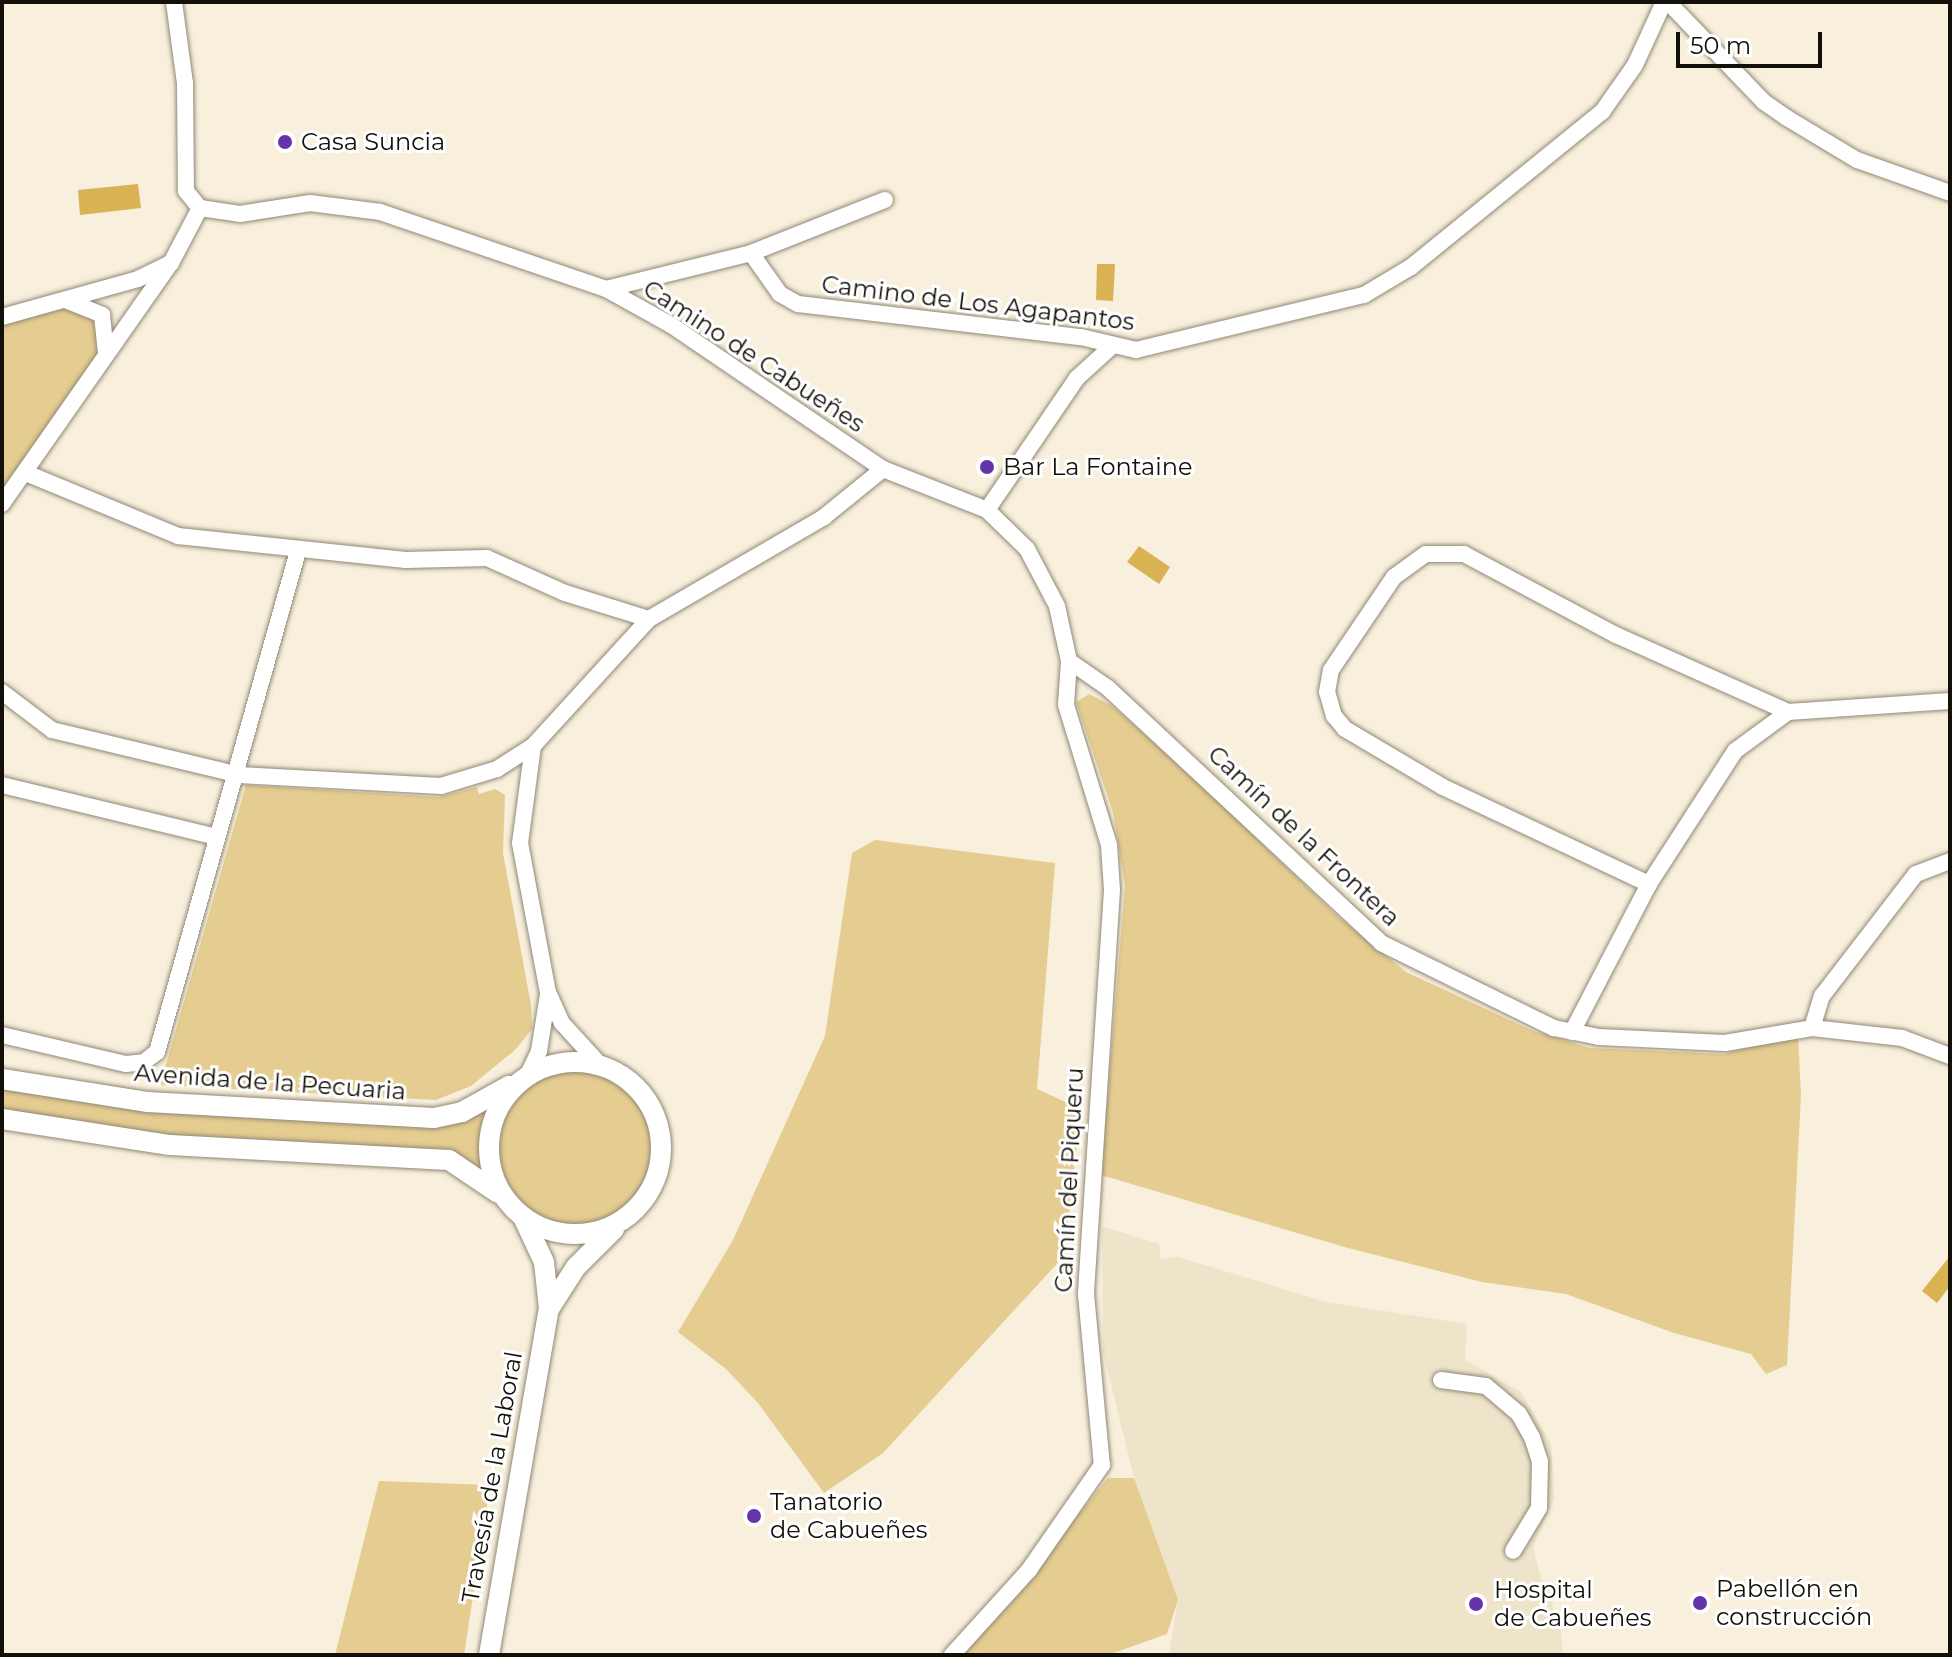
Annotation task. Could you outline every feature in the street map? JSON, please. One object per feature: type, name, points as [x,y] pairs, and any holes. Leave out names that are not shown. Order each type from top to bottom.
[{"type":"street","points":[[2,504],[26,473],[106,351],[155,292],[200,208],[186,191],[185,83],[174,2]]},
{"type":"street","points":[[1666,2],[1764,102],[1787,118],[1857,160],[1950,193]]},
{"type":"street","name":"Camino de Los Agapantos","points":[[751,253],[780,294],[798,304],[1081,337],[1111,347],[1136,350],[1364,295],[1411,267],[1602,112],[1635,65],[1666,2]]},
{"type":"street","points":[[606,289],[751,253],[885,200]]},
{"type":"street","name":"Camino de Cabueñes","points":[[200,208],[240,214],[310,203],[368,210],[606,289],[671,325],[883,469],[987,510],[1027,549],[1057,606],[1069,661]]},
{"type":"street","points":[[2,317],[138,279],[171,263]]},
{"type":"street","points":[[67,301],[102,315],[106,351]]},
{"type":"street","points":[[987,510],[1077,378],[1111,347]]},
{"type":"street","points":[[2,692],[52,730],[239,775],[441,786],[497,769],[533,746],[649,619],[824,517],[883,469]]},
{"type":"street","points":[[26,473],[165,533],[298,551],[406,560],[487,558],[565,593],[649,619]]},
{"type":"street","points":[[2,1035],[126,1064],[144,1062],[157,1052],[217,837],[239,775],[298,551]]},
{"type":"street","points":[[1649,884],[1443,787],[1345,729],[1334,716],[1327,692],[1331,670],[1394,577],[1426,554],[1464,554],[1616,635],[1788,712],[1950,701]]},
{"type":"street","name":"Camín de la Frontera","points":[[1069,661],[1108,688],[1381,943],[1540,1022],[1572,1032],[1725,1043],[1812,1028],[1902,1038],[1950,1056]]},
{"type":"street","name":"Camín del Piqueru","points":[[952,1655],[1029,1570],[1102,1465],[1086,1294],[1112,890],[1109,845],[1066,705],[1069,661]]},
{"type":"street","points":[[1572,1032],[1649,884],[1735,751],[1788,712]]},
{"type":"street","points":[[2,1119],[170,1145],[449,1160],[503,1197],[523,1217],[549,1229],[589,1235],[626,1218],[655,1181],[661,1141],[653,1112],[640,1091],[601,1066],[562,1023],[548,992],[520,843],[533,746]]},
{"type":"street","points":[[2,785],[217,837]]},
{"type":"street","points":[[1812,1028],[1822,996],[1916,874],[1950,861]]},
{"type":"street","points":[[503,1197],[489,1166],[493,1116],[527,1077],[539,1051],[548,992]]},
{"type":"street","points":[[527,1077],[569,1061],[601,1066]]},
{"type":"street","name":"Avenida de la Pecuaria","points":[[2,1079],[148,1102],[434,1118],[462,1112],[527,1077]]},
{"type":"street","name":"Travesía de la Laboral","points":[[489,1655],[549,1309],[544,1262],[523,1217]]},
{"type":"street","name":"Travesía de la Laboral","points":[[549,1309],[576,1267],[626,1218]]},
{"type":"street","points":[[1441,1380],[1486,1386],[1519,1414],[1532,1437],[1540,1461],[1539,1508],[1513,1551]]},
{"type":"shaded area","points":[[138,184],[141,208],[80,215],[78,190]]},
{"type":"shaded area","points":[[1097,264],[1115,264],[1113,301],[1096,300]]},
{"type":"shaded area","points":[[67,301],[102,315],[106,351],[2,504],[2,317]]},
{"type":"shaded area","points":[[1139,546],[1170,567],[1159,584],[1127,562]]},
{"type":"shaded area","points":[[1089,694],[1111,705],[1193,777],[1335,914],[1406,972],[1533,1031],[1590,1048],[1724,1054],[1798,1035],[1801,1095],[1787,1365],[1766,1374],[1751,1354],[1674,1333],[1566,1294],[1482,1282],[1348,1248],[1101,1175],[1125,886],[1113,812],[1076,702]]},
{"type":"shaded area","points":[[246,785],[439,797],[477,787],[479,794],[495,789],[505,795],[503,853],[531,1005],[532,1029],[515,1050],[471,1086],[436,1100],[160,1085]]},
{"type":"shaded area","points":[[875,840],[1055,863],[1037,1089],[1081,1109],[1064,1256],[883,1453],[824,1493],[758,1403],[726,1369],[678,1332],[733,1240],[825,1036],[852,853]]},
{"type":"shaded area","points":[[569,1061],[601,1066],[629,1081],[653,1112],[661,1141],[655,1181],[647,1196],[626,1218],[589,1235],[549,1229],[523,1217],[449,1160],[170,1145],[2,1119],[2,1079],[61,1090],[463,1112],[541,1068]]},
{"type":"shaded area","points":[[1102,1226],[1159,1244],[1161,1259],[1178,1257],[1326,1302],[1467,1324],[1465,1360],[1521,1392],[1551,1444],[1554,1499],[1533,1547],[1542,1583],[1552,1595],[1553,1611],[1559,1611],[1563,1655],[1169,1655],[1178,1600],[1134,1478],[1103,1351]]},
{"type":"shaded area","points":[[1950,1256],[1950,1286],[1937,1303],[1922,1291]]},
{"type":"shaded area","points":[[1108,1478],[1134,1478],[1178,1600],[1167,1634],[1108,1655],[964,1655]]},
{"type":"shaded area","points":[[379,1481],[490,1485],[464,1655],[335,1655]]},
{"type":"place","name":"Casa Suncia","points":[[285,142]]},
{"type":"place","name":"Bar La Fontaine","points":[[987,467]]},
{"type":"place","name":"Tanatorio de Cabueñes","points":[[754,1516]]},
{"type":"place","name":"Pabellón en construcción","points":[[1700,1603]]},
{"type":"place","name":"Hospital de Cabueñes","points":[[1476,1604]]}]
